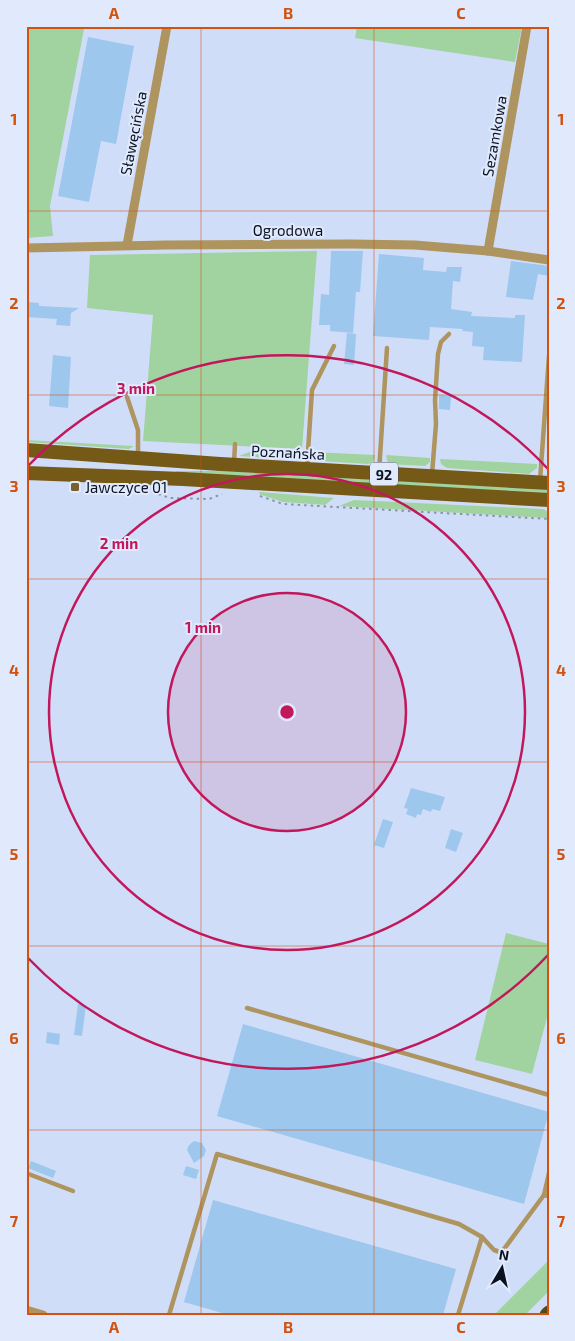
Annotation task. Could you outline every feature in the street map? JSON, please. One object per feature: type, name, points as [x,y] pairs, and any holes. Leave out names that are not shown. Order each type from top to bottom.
[{"type":"main road","name":"Poznańska","points":[[26,450],[234,465],[544,483]]},
{"type":"main road","name":"92","points":[[26,473],[193,480],[549,500]]},
{"type":"street","name":"Sławęcińska","points":[[126,246],[168,26]]},
{"type":"street","name":"Sezamkowa","points":[[488,251],[527,26]]},
{"type":"street","name":"Ogrodowa","points":[[26,248],[351,244],[488,251],[549,260]]},
{"type":"street","points":[[26,1310],[43,1315]]},
{"type":"lane","points":[[432,476],[438,354],[441,342],[449,334]]},
{"type":"lane","points":[[307,469],[312,390],[334,346]]},
{"type":"lane","points":[[379,473],[387,348]]},
{"type":"lane","points":[[544,483],[549,356]]},
{"type":"lane","points":[[127,396],[138,430],[138,458]]},
{"type":"lane","points":[[234,465],[235,444]]},
{"type":"lane","points":[[247,1008],[549,1095]]},
{"type":"lane","points":[[169,1315],[217,1154],[459,1224],[482,1237],[494,1250],[500,1252],[546,1195],[549,1173]]},
{"type":"lane","points":[[26,1173],[73,1191]]},
{"type":"lane","points":[[458,1315],[482,1237]]},
{"type":"path","points":[[139,489],[148,490],[170,498],[199,499],[209,499],[228,491]]},
{"type":"path","points":[[254,494],[283,504],[549,519]]},
{"type":"green space","points":[[26,26],[70,26],[84,29],[50,206],[53,236],[26,238]]},
{"type":"green space","points":[[357,26],[522,26],[515,62],[355,38]]},
{"type":"green space","points":[[317,251],[302,449],[143,441],[153,315],[87,308],[90,255]]},
{"type":"green space","points":[[26,440],[134,446],[129,449],[26,442]]},
{"type":"green space","points":[[252,451],[304,453],[303,457],[299,460],[239,456]]},
{"type":"green space","points":[[312,452],[375,455],[375,457],[368,464],[319,461],[314,458]]},
{"type":"green space","points":[[386,455],[430,458],[430,462],[425,466],[388,464]]},
{"type":"green space","points":[[440,459],[537,464],[537,468],[529,474],[447,468],[441,464]]},
{"type":"green space","points":[[176,471],[217,471],[549,489],[549,495],[177,473]]},
{"type":"green space","points":[[260,492],[334,498],[325,505],[283,502],[259,494]]},
{"type":"green space","points":[[354,500],[543,509],[547,511],[547,518],[339,506]]},
{"type":"green space","points":[[506,933],[549,944],[549,1010],[532,1074],[475,1060]]},
{"type":"green space","points":[[549,1260],[549,1291],[525,1315],[494,1315]]},
{"type":"building","points":[[88,37],[134,46],[116,144],[101,141],[89,202],[58,196]]},
{"type":"building","points":[[331,251],[363,251],[360,292],[356,292],[353,333],[330,331],[330,325],[319,325],[321,294],[329,295]]},
{"type":"building","points":[[379,254],[424,258],[423,270],[446,272],[447,267],[462,267],[460,282],[453,281],[451,309],[472,312],[471,316],[515,318],[515,315],[525,315],[522,362],[483,360],[484,347],[472,346],[473,332],[462,331],[463,329],[430,327],[429,340],[373,336]]},
{"type":"building","points":[[511,261],[549,266],[549,276],[538,274],[533,300],[506,297]]},
{"type":"building","points":[[26,302],[39,303],[39,306],[79,308],[71,313],[70,326],[56,325],[57,319],[26,317]]},
{"type":"building","points":[[347,333],[356,334],[354,365],[344,364]]},
{"type":"building","points":[[53,355],[71,357],[68,408],[49,406]]},
{"type":"building","points":[[439,395],[451,396],[450,410],[439,409]]},
{"type":"building","points":[[411,788],[445,797],[440,811],[432,809],[431,812],[423,809],[421,815],[417,814],[416,818],[406,814],[408,809],[404,808]]},
{"type":"building","points":[[383,819],[393,822],[384,848],[374,845]]},
{"type":"building","points":[[451,829],[463,833],[456,852],[445,848]]},
{"type":"building","points":[[78,1004],[86,1005],[82,1036],[74,1035]]},
{"type":"building","points":[[243,1024],[549,1112],[524,1204],[217,1116]]},
{"type":"building","points":[[47,1032],[60,1034],[59,1045],[46,1043]]},
{"type":"building","points":[[194,1141],[202,1143],[206,1150],[204,1156],[194,1163],[187,1150]]},
{"type":"building","points":[[31,1161],[56,1171],[53,1178],[28,1168]]},
{"type":"building","points":[[186,1166],[199,1170],[196,1179],[183,1175]]},
{"type":"building","points":[[213,1200],[456,1269],[443,1315],[229,1315],[184,1302]]},
{"type":"place","name":"Jawczyce 01","points":[[75,487]]}]
